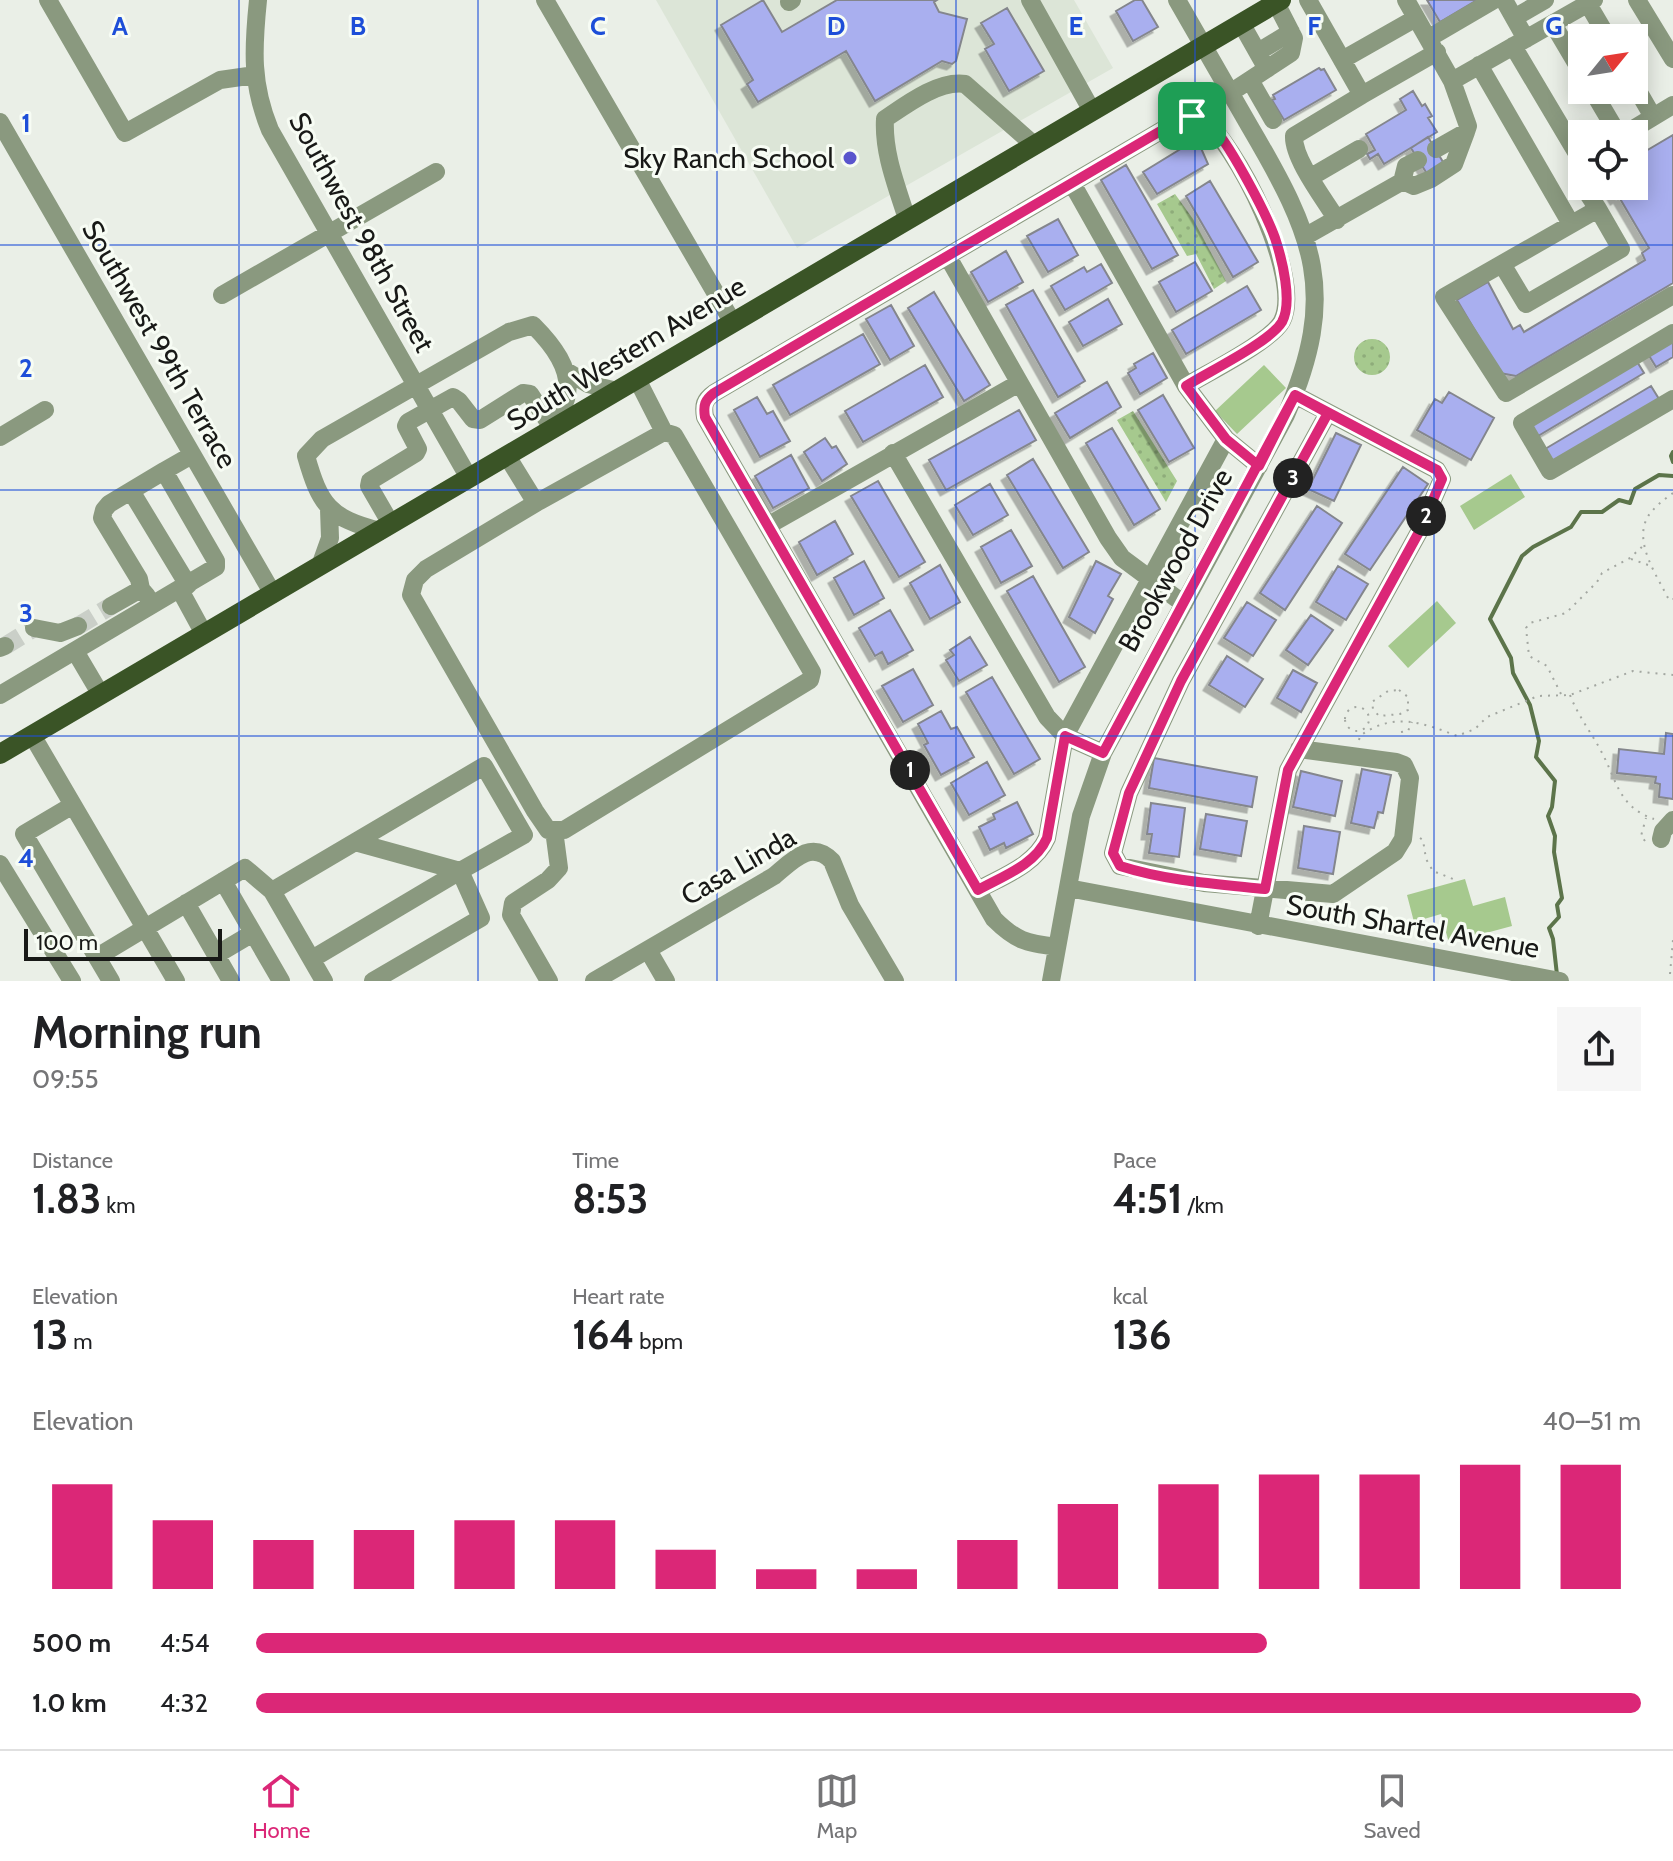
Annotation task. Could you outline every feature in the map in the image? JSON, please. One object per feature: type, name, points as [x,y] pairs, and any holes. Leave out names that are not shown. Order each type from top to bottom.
[{"type":"main road","name":"South Western Avenue","points":[[0,754],[1278,2]]},
{"type":"street","points":[[48,0],[125,133],[220,80],[255,75]]},
{"type":"street","name":"Southwest 98th Street","points":[[258,0],[253,56],[259,101],[270,130],[469,478]]},
{"type":"street","points":[[545,0],[733,323]]},
{"type":"street","points":[[1030,0],[1092,111]]},
{"type":"street","name":"Brookwood Drive","points":[[1051,981],[1081,816],[1103,753],[1295,395],[1308,360],[1314,316],[1313,271],[1306,236],[1291,198],[1177,0]]},
{"type":"street","points":[[1308,0],[1362,95]]},
{"type":"street","points":[[1402,182],[1414,186],[1454,164],[1468,126],[1452,81],[1406,0]]},
{"type":"street","points":[[1337,220],[1311,177],[1294,143],[1294,136],[1362,95],[1494,0]]},
{"type":"street","points":[[1504,0],[1514,18],[1520,42],[1568,137]]},
{"type":"street","points":[[1514,18],[1545,0]]},
{"type":"street","points":[[1637,0],[1673,59]]},
{"type":"street","points":[[1230,93],[1291,53],[1294,38],[1278,2]]},
{"type":"street","points":[[1452,81],[1591,2],[1601,24]]},
{"type":"street","points":[[1342,60],[1416,18]]},
{"type":"street","points":[[1241,23],[1267,69]]},
{"type":"street","points":[[1553,24],[1568,49]]},
{"type":"street","points":[[1258,52],[1291,32]]},
{"type":"street","points":[[1479,65],[1571,224]]},
{"type":"street","points":[[1250,80],[1273,120]]},
{"type":"street","points":[[907,219],[893,176],[885,133],[885,119],[896,112],[953,82],[965,84],[1034,145]]},
{"type":"street","points":[[1646,104],[1653,117]]},
{"type":"street","points":[[1648,120],[1673,105]]},
{"type":"street","points":[[1057,947],[1030,944],[1011,936],[994,919],[705,417],[703,407],[707,398],[1181,119],[1200,116],[1210,123],[1228,146],[1274,236],[1284,270],[1286,304],[1283,320],[1273,334],[1186,386]]},
{"type":"street","name":"Southwest 99th Terrace","points":[[0,122],[273,594]]},
{"type":"street","points":[[1436,149],[1466,132]]},
{"type":"street","points":[[1311,177],[1359,149]]},
{"type":"street","points":[[1306,236],[1402,182],[1406,166],[1418,160]]},
{"type":"street","points":[[222,295],[436,172]]},
{"type":"street","points":[[1073,185],[1186,386],[1226,439],[1259,466]]},
{"type":"street","points":[[1502,264],[1526,304],[1621,249],[1592,200]]},
{"type":"street","points":[[1598,209],[1444,297],[1506,393],[1673,295]]},
{"type":"street","points":[[948,257],[1108,538],[1122,558],[1184,604]]},
{"type":"street","points":[[386,528],[347,522],[329,509],[313,483],[306,456],[322,439],[509,332],[533,325],[548,340],[566,371],[588,384],[617,391]]},
{"type":"street","points":[[1673,333],[1522,423],[1550,471],[1673,399]]},
{"type":"street","points":[[553,429],[566,398],[566,371]]},
{"type":"street","points":[[637,379],[664,432]]},
{"type":"street","points":[[769,525],[1019,383]]},
{"type":"street","points":[[386,528],[369,486],[370,481],[416,453],[418,449],[406,426],[408,422],[453,397],[473,419],[480,420],[523,393],[530,394],[553,429]]},
{"type":"street","points":[[1258,926],[1288,770],[1419,532],[1442,479],[1437,470],[1295,395]]},
{"type":"street","points":[[0,437],[45,410]]},
{"type":"street","points":[[1299,749],[1404,765],[1410,778],[1403,839],[1395,852],[1333,894],[1204,883],[1120,866],[1113,853],[1129,793],[1181,681],[1328,413]]},
{"type":"street","points":[[664,432],[674,435],[812,672],[810,680],[564,830],[548,830],[535,811],[411,595],[415,580],[426,569],[536,503],[664,432]]},
{"type":"street","points":[[978,890],[1033,859],[1042,849],[1047,838],[1065,736],[1226,439]]},
{"type":"street","points":[[893,453],[1047,717],[1065,736],[1103,753]]},
{"type":"street","points":[[152,606],[102,518],[104,510],[109,504],[192,455]]},
{"type":"street","points":[[507,456],[536,503]]},
{"type":"street","points":[[0,695],[216,567],[216,561],[164,471]]},
{"type":"street","points":[[131,491],[184,587],[204,634]]},
{"type":"street","points":[[320,566],[330,538],[329,509]]},
{"type":"street","points":[[111,606],[141,589]]},
{"type":"street","points":[[34,628],[60,633],[78,626]]},
{"type":"street","points":[[75,651],[101,695]]},
{"type":"street","points":[[32,735],[176,981]]},
{"type":"street","points":[[272,891],[484,766],[524,835],[312,959]]},
{"type":"street","points":[[73,805],[24,834],[111,981]]},
{"type":"street","points":[[549,981],[511,915],[513,903],[548,880],[559,868],[554,830]]},
{"type":"street","points":[[355,842],[460,871]]},
{"type":"street","name":"Casa Linda","points":[[594,981],[774,876],[800,854],[814,851],[832,861],[850,905],[895,981]]},
{"type":"street","points":[[0,864],[72,981]]},
{"type":"street","points":[[97,957],[245,868],[272,891],[324,981]]},
{"type":"street","points":[[373,981],[481,918],[460,871]]},
{"type":"street","points":[[223,881],[281,981]]},
{"type":"street","name":"South Shartel Avenue","points":[[1068,888],[1560,981]]},
{"type":"street","points":[[186,903],[231,981]]},
{"type":"street","points":[[216,955],[253,933]]},
{"type":"street","points":[[648,950],[666,981]]},
{"type":"path","points":[[1673,493],[1651,511],[1644,527],[1645,551],[1669,600],[1673,599]]},
{"type":"path","points":[[1562,695],[1547,666],[1529,656],[1526,628],[1530,623],[1566,613],[1602,573],[1630,558],[1645,544]]},
{"type":"path","points":[[1630,558],[1653,567]]},
{"type":"path","points":[[1355,757],[1360,736],[1389,721],[1413,721],[1457,736],[1475,729],[1497,712],[1538,696],[1570,695],[1633,671],[1673,675]]},
{"type":"path","points":[[1399,690],[1408,697],[1408,710],[1400,714],[1379,716],[1373,709],[1372,702],[1388,691],[1399,690]]},
{"type":"path","points":[[1570,695],[1579,717],[1601,750],[1618,791],[1637,810],[1666,828]]},
{"type":"path","points":[[1350,709],[1367,713],[1367,725],[1363,730],[1346,726],[1346,714],[1350,709]]},
{"type":"path","points":[[1401,732],[1408,731],[1413,721]]},
{"type":"path","points":[[1404,831],[1423,840],[1426,859],[1433,871],[1458,881]]},
{"type":"path","points":[[1670,974],[1673,940]]},
{"type":"shaded area","name":"Sky Ranch School","points":[[656,0],[1074,0],[1113,68],[797,248]]},
{"type":"green space","points":[[1175,194],[1193,219],[1226,281],[1214,289],[1196,254],[1187,256],[1157,204]]},
{"type":"green space","points":[[1372,339],[1385,344],[1390,357],[1385,370],[1372,375],[1359,370],[1354,357],[1359,344]]},
{"type":"green space","points":[[1264,365],[1286,388],[1237,434],[1215,411]]},
{"type":"green space","points":[[1133,411],[1177,481],[1166,502],[1117,420]]},
{"type":"green space","points":[[1511,474],[1525,497],[1474,530],[1460,506]]},
{"type":"green space","points":[[1437,601],[1456,623],[1408,668],[1388,646]]},
{"type":"green space","points":[[1465,879],[1473,906],[1505,897],[1512,926],[1449,943],[1441,914],[1414,922],[1407,895]]},
{"type":"building","points":[[763,0],[782,32],[837,0],[937,0],[934,2],[939,12],[967,19],[956,61],[952,64],[942,61],[875,101],[846,51],[758,102],[747,84],[753,80],[721,25]]},
{"type":"building","points":[[1135,0],[1142,0],[1158,27],[1133,41],[1116,11]]},
{"type":"building","points":[[1427,0],[1477,0],[1440,22]]},
{"type":"building","points":[[1007,8],[1044,71],[1009,91],[985,49],[994,44],[981,23]]},
{"type":"building","points":[[1319,68],[1324,69],[1336,90],[1284,120],[1272,100],[1275,99],[1273,95]]},
{"type":"building","points":[[1413,91],[1422,106],[1425,104],[1432,116],[1428,118],[1437,132],[1384,164],[1378,154],[1370,159],[1367,154],[1375,150],[1366,134],[1406,110],[1400,99]]},
{"type":"building","points":[[1673,135],[1673,283],[1516,376],[1500,373],[1457,300],[1488,282],[1513,329],[1520,325],[1524,332],[1645,260],[1642,253],[1649,248],[1621,200],[1648,200],[1648,150]]},
{"type":"building","points":[[1428,137],[1446,167],[1429,177],[1411,148]]},
{"type":"building","points":[[1197,139],[1208,164],[1157,194],[1143,172]]},
{"type":"building","points":[[1126,165],[1178,255],[1152,269],[1101,180]]},
{"type":"building","points":[[1210,181],[1258,262],[1233,277],[1186,196]]},
{"type":"building","points":[[1058,219],[1078,255],[1048,272],[1027,236]]},
{"type":"building","points":[[1006,251],[1023,282],[988,302],[971,272]]},
{"type":"building","points":[[1195,262],[1212,291],[1176,312],[1159,282]]},
{"type":"building","points":[[1101,264],[1112,283],[1065,310],[1051,286],[1084,267],[1087,272]]},
{"type":"building","points":[[1247,286],[1261,310],[1186,354],[1172,330]]},
{"type":"building","points":[[1033,290],[1085,381],[1058,397],[1006,305]]},
{"type":"building","points":[[934,292],[990,385],[964,401],[908,308]]},
{"type":"building","points":[[1108,299],[1122,324],[1083,346],[1069,322]]},
{"type":"building","points":[[891,305],[914,346],[890,360],[866,319]]},
{"type":"building","points":[[863,334],[880,364],[790,415],[773,385]]},
{"type":"building","points":[[1673,339],[1673,357],[1656,367],[1648,354]]},
{"type":"building","points":[[1153,353],[1167,378],[1140,394],[1128,373],[1136,368],[1134,364]]},
{"type":"building","points":[[1636,360],[1644,373],[1533,439],[1525,426]]},
{"type":"building","points":[[925,365],[943,397],[863,442],[845,411]]},
{"type":"building","points":[[1107,382],[1121,407],[1070,438],[1055,413]]},
{"type":"building","points":[[1651,386],[1659,399],[1548,466],[1540,452]]},
{"type":"building","points":[[1449,392],[1494,418],[1471,460],[1417,430],[1435,399],[1442,403]]},
{"type":"building","points":[[1163,395],[1194,448],[1169,462],[1138,410]]},
{"type":"building","points":[[757,397],[767,414],[773,411],[790,441],[760,457],[734,410]]},
{"type":"building","points":[[1019,410],[1036,440],[946,490],[929,460]]},
{"type":"building","points":[[1112,428],[1160,509],[1134,525],[1086,443]]},
{"type":"building","points":[[1336,433],[1361,445],[1334,501],[1308,489]]},
{"type":"building","points":[[825,438],[832,448],[836,446],[847,464],[822,481],[804,452]]},
{"type":"building","points":[[791,455],[809,488],[773,508],[755,476]]},
{"type":"building","points":[[1033,459],[1089,552],[1063,568],[1007,475]]},
{"type":"building","points":[[1403,467],[1428,484],[1370,570],[1345,554]]},
{"type":"building","points":[[878,481],[925,562],[899,577],[851,496]]},
{"type":"building","points":[[990,484],[1008,515],[973,535],[955,505]]},
{"type":"building","points":[[1317,506],[1342,523],[1285,610],[1260,593]]},
{"type":"building","points":[[835,521],[853,554],[817,575],[799,542]]},
{"type":"building","points":[[1011,530],[1032,566],[1001,583],[981,547]]},
{"type":"building","points":[[864,561],[884,598],[854,615],[834,578]]},
{"type":"building","points":[[1096,561],[1121,574],[1108,596],[1113,599],[1095,633],[1069,617]]},
{"type":"building","points":[[940,565],[960,602],[930,619],[910,583]]},
{"type":"building","points":[[1338,566],[1368,584],[1346,620],[1316,602]]},
{"type":"building","points":[[1033,576],[1085,667],[1059,682],[1007,591]]},
{"type":"building","points":[[1247,602],[1276,620],[1253,656],[1224,638]]},
{"type":"building","points":[[890,610],[913,650],[888,664],[882,652],[875,656],[859,628]]},
{"type":"building","points":[[1311,615],[1333,630],[1308,665],[1286,650]]},
{"type":"building","points":[[970,637],[987,665],[959,681],[946,660],[954,655],[950,650]]},
{"type":"building","points":[[1227,656],[1263,679],[1245,707],[1209,685]]},
{"type":"building","points":[[913,669],[933,705],[903,722],[882,686]]},
{"type":"building","points":[[1293,670],[1317,683],[1301,712],[1277,698]]},
{"type":"building","points":[[992,677],[1040,759],[1014,774],[966,692]]},
{"type":"building","points":[[941,711],[951,729],[957,727],[974,757],[941,775],[924,745],[928,743],[918,724]]},
{"type":"building","points":[[1666,733],[1673,734],[1673,799],[1659,797],[1660,784],[1655,783],[1656,777],[1617,773],[1619,749],[1664,754]]},
{"type":"building","points":[[1154,758],[1257,777],[1252,807],[1149,788]]},
{"type":"building","points":[[987,762],[1005,795],[969,815],[951,783]]},
{"type":"building","points":[[1362,769],[1391,775],[1383,813],[1378,812],[1374,828],[1351,823]]},
{"type":"building","points":[[1301,771],[1342,781],[1335,816],[1293,807]]},
{"type":"building","points":[[1017,802],[1033,834],[1006,848],[1004,843],[990,850],[979,827],[995,819],[993,814]]},
{"type":"building","points":[[1151,803],[1185,808],[1179,857],[1149,853],[1152,834],[1147,834]]},
{"type":"building","points":[[1206,814],[1247,821],[1241,856],[1200,849]]},
{"type":"building","points":[[1304,826],[1340,832],[1333,874],[1298,868]]},
{"type":"waterway","points":[[1673,452],[1673,462]]},
{"type":"waterway","points":[[1557,975],[1549,928],[1559,917],[1557,905],[1562,898],[1554,852],[1555,836],[1548,816],[1555,781],[1536,757],[1539,741],[1530,705],[1513,673],[1511,658],[1490,619],[1522,556],[1533,547],[1571,527],[1581,512],[1602,512],[1619,500],[1630,503],[1635,489],[1659,475],[1673,476]]},
{"type":"tunnel","points":[[78,626],[111,606]]},
{"type":"tunnel","points":[[5,646],[34,628]]},
{"type":"place","name":"Sky Ranch School","points":[[850,158]]},
{"type":"route","points":[[1192,116],[1181,119],[714,393],[707,398],[703,407],[705,417],[978,890],[1033,859],[1042,849],[1047,838],[1065,736],[1103,753],[1259,466],[1295,395],[1437,470],[1442,479],[1419,532],[1288,770],[1265,889],[1204,883],[1120,866],[1113,853],[1129,793],[1181,681],[1328,413],[1295,395],[1286,415],[1259,466],[1226,439],[1186,386],[1273,334],[1283,320],[1286,304],[1284,270],[1274,236],[1228,146],[1210,123],[1200,116],[1192,116]]}]
